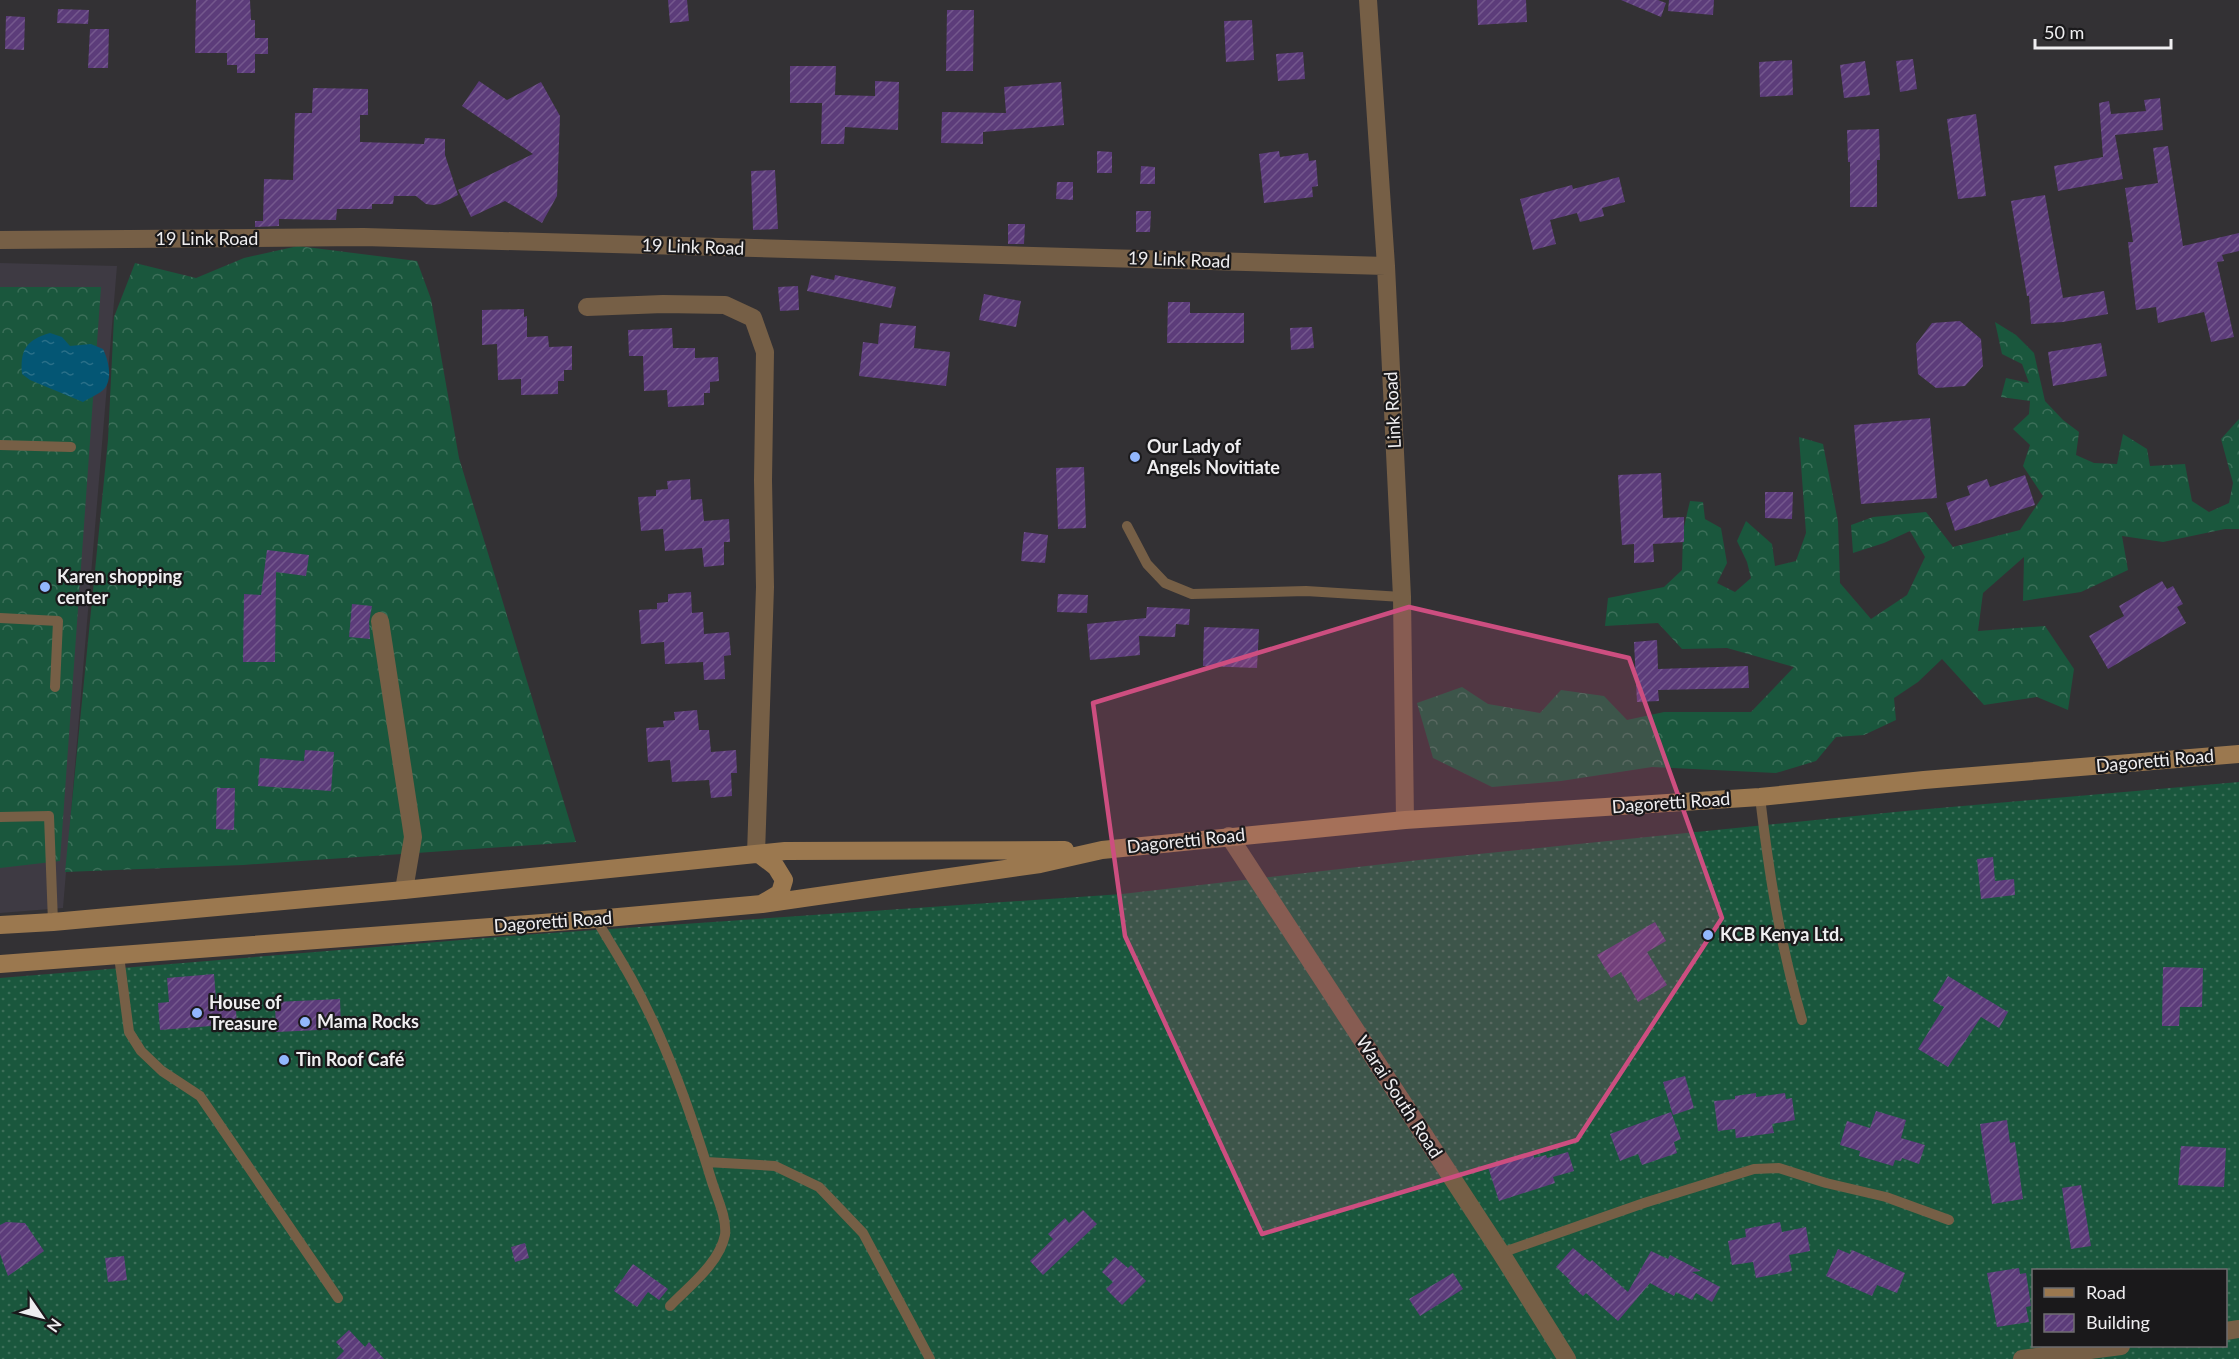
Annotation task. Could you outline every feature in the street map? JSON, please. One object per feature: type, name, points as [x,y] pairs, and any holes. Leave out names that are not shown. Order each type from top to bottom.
[{"type":"main road","name":"Dagoretti Road","points":[[0,925],[404,890],[785,850],[1102,850],[1405,820],[1760,797],[1912,781],[2239,754]]},
{"type":"main road","name":"Dagoretti Road","points":[[0,964],[596,919],[762,904],[1040,864],[1102,850]]},
{"type":"main road","points":[[758,854],[776,867],[784,880],[780,893],[762,904]]},
{"type":"street","name":"Link Road","points":[[1368,0],[1386,266],[1402,597],[1405,820]]},
{"type":"street","name":"19 Link Road","points":[[0,240],[364,237],[1386,266]]},
{"type":"street","points":[[587,307],[725,304],[753,318],[765,352],[763,480],[765,586],[758,854]]},
{"type":"street","points":[[380,621],[413,837],[404,890]]},
{"type":"street","name":"Warai South Road","points":[[1229,836],[1501,1253],[1567,1359]]},
{"type":"street","points":[[2022,1359],[2113,1347]]},
{"type":"lane","points":[[0,445],[70,447]]},
{"type":"lane","points":[[1127,526],[1146,564],[1166,583],[1192,594],[1306,591],[1402,597]]},
{"type":"lane","points":[[0,618],[58,621],[55,687]]},
{"type":"lane","points":[[1760,797],[1778,927],[1802,1020]]},
{"type":"lane","points":[[0,817],[49,816],[53,922]]},
{"type":"lane","points":[[596,919],[632,979],[664,1047],[706,1162],[723,1217],[725,1233],[719,1252],[704,1272],[669,1306]]},
{"type":"lane","points":[[119,956],[129,1032],[141,1051],[162,1071],[200,1096],[338,1298]]},
{"type":"lane","points":[[706,1162],[775,1166],[819,1187],[862,1233],[930,1359]]},
{"type":"lane","points":[[1501,1253],[1654,1200],[1754,1169],[1787,1170],[1826,1183],[1886,1197],[1949,1220]]},
{"type":"highlighted area","points":[[1409,607],[1629,658],[1722,918],[1577,1140],[1262,1234],[1125,936],[1093,703]]},
{"type":"shaded area","name":"Karen shopping center","points":[[0,263],[117,266],[63,908],[0,913]]},
{"type":"green space","points":[[298,246],[417,261],[431,299],[459,458],[576,842],[243,865],[65,872],[108,440],[114,317],[135,263],[196,278],[244,258]]},
{"type":"green space","name":"Karen shopping center","points":[[0,287],[101,287],[60,861],[0,868]]},
{"type":"green space","points":[[1995,322],[2016,335],[2034,353],[2045,401],[2063,420],[2079,432],[2076,455],[2094,463],[2117,464],[2123,434],[2147,449],[2150,466],[2185,464],[2192,501],[2209,512],[2229,503],[2233,483],[2221,439],[2239,419],[2239,529],[2225,529],[2163,542],[2122,536],[2128,570],[2081,592],[2023,601],[2024,557],[1983,593],[1978,631],[2045,626],[2074,669],[2068,710],[2037,697],[1984,705],[1942,659],[1918,682],[1894,698],[1896,720],[1864,735],[1836,737],[1816,761],[1776,773],[1652,767],[1561,781],[1492,787],[1433,758],[1417,703],[1462,687],[1488,704],[1540,713],[1561,690],[1604,696],[1627,720],[1664,712],[1751,712],[1794,667],[1727,648],[1682,649],[1658,623],[1605,626],[1608,598],[1664,587],[1682,570],[1683,531],[1690,501],[1703,502],[1705,519],[1721,528],[1727,563],[1717,583],[1735,592],[1751,578],[1747,562],[1737,541],[1746,521],[1772,544],[1775,566],[1796,561],[1806,533],[1799,437],[1823,444],[1838,522],[1840,583],[1871,619],[1907,595],[1925,557],[1910,531],[1884,543],[1853,553],[1851,525],[1873,517],[1926,512],[1953,547],[2020,530],[2043,496],[2023,466],[2030,445],[2013,429],[2029,414],[2030,401],[2001,397],[2006,378],[2029,383],[2022,364],[2002,354]]},
{"type":"green space","points":[[2239,782],[2239,1359],[0,1359],[0,978],[522,935],[1122,894],[1419,860],[1905,811]]},
{"type":"water","points":[[50,333],[62,337],[70,346],[91,344],[103,349],[108,363],[109,379],[103,390],[83,402],[30,380],[22,374],[22,358],[26,347],[35,339]]},
{"type":"building","points":[[196,0],[250,0],[251,20],[255,20],[255,38],[268,38],[268,54],[255,54],[255,73],[237,73],[237,65],[227,65],[227,53],[195,53]]},
{"type":"building","points":[[668,0],[687,0],[689,21],[670,23]]},
{"type":"building","points":[[1477,0],[1526,0],[1527,22],[1478,25]]},
{"type":"building","points":[[1621,0],[1658,0],[1666,3],[1661,17]]},
{"type":"building","points":[[1669,0],[1714,0],[1713,15],[1668,11]]},
{"type":"building","points":[[58,9],[89,10],[88,24],[57,23]]},
{"type":"building","points":[[947,10],[974,10],[973,71],[946,71]]},
{"type":"building","points":[[6,16],[25,17],[24,50],[5,49]]},
{"type":"building","points":[[1252,20],[1254,60],[1226,62],[1224,21]]},
{"type":"building","points":[[90,29],[109,29],[108,68],[88,68]]},
{"type":"building","points":[[1303,52],[1305,79],[1278,81],[1276,54]]},
{"type":"building","points":[[1913,59],[1917,89],[1900,92],[1896,61]]},
{"type":"building","points":[[1792,60],[1793,95],[1760,97],[1759,62]]},
{"type":"building","points":[[1865,61],[1870,95],[1844,98],[1840,65]]},
{"type":"building","points":[[790,66],[836,66],[835,95],[875,96],[875,81],[899,82],[898,130],[845,127],[844,144],[821,144],[822,103],[790,103]]},
{"type":"building","points":[[479,81],[507,100],[541,82],[560,116],[557,196],[542,223],[505,201],[471,217],[458,190],[533,154],[462,106]]},
{"type":"building","points":[[1061,82],[1064,125],[983,132],[983,144],[941,143],[942,112],[1006,113],[1004,87]]},
{"type":"building","points":[[313,88],[368,89],[368,115],[360,115],[360,142],[424,144],[425,138],[445,139],[445,155],[458,195],[433,205],[426,204],[416,196],[394,196],[393,204],[372,204],[372,209],[337,209],[336,220],[279,219],[279,226],[255,227],[255,221],[263,221],[264,179],[293,180],[295,113],[312,113]]},
{"type":"building","points":[[2160,98],[2163,130],[2115,135],[2123,179],[2058,191],[2054,166],[2103,157],[2099,103],[2109,101],[2111,114],[2146,111],[2144,100]]},
{"type":"building","points":[[1976,114],[1986,196],[1958,199],[1947,119]]},
{"type":"building","points":[[1879,129],[1877,207],[1850,207],[1847,130]]},
{"type":"building","points":[[2168,146],[2183,246],[2239,233],[2239,251],[2222,255],[2224,261],[2217,262],[2234,337],[2211,342],[2204,312],[2158,323],[2156,307],[2136,310],[2128,242],[2133,242],[2125,188],[2158,183],[2153,148]]},
{"type":"building","points":[[1097,151],[1112,152],[1112,173],[1097,173]]},
{"type":"building","points":[[1279,151],[1280,157],[1308,153],[1309,161],[1316,160],[1318,186],[1312,187],[1313,197],[1264,203],[1259,154]]},
{"type":"building","points":[[1141,166],[1155,167],[1155,184],[1140,184]]},
{"type":"building","points":[[775,170],[778,229],[753,230],[751,171]]},
{"type":"building","points":[[1619,177],[1625,202],[1602,208],[1604,216],[1580,222],[1577,213],[1550,220],[1556,244],[1533,250],[1520,199],[1572,185],[1573,189]]},
{"type":"building","points":[[1057,182],[1073,182],[1073,200],[1056,199]]},
{"type":"building","points":[[2045,195],[2063,298],[2104,291],[2108,314],[2063,322],[2031,324],[2029,296],[2027,296],[2011,201]]},
{"type":"building","points":[[1136,211],[1151,211],[1150,232],[1136,232]]},
{"type":"building","points":[[1008,224],[1025,224],[1024,244],[1008,244]]},
{"type":"building","points":[[811,275],[834,280],[835,275],[896,287],[891,308],[807,291]]},
{"type":"building","points":[[798,286],[799,310],[780,311],[778,287]]},
{"type":"building","points":[[984,294],[1021,301],[1016,327],[979,320]]},
{"type":"building","points":[[1168,302],[1190,302],[1190,313],[1244,313],[1244,343],[1167,343]]},
{"type":"building","points":[[524,309],[524,317],[527,316],[527,337],[548,336],[549,347],[572,346],[572,370],[564,370],[564,381],[558,381],[558,394],[521,395],[521,379],[498,380],[497,344],[482,345],[482,310]]},
{"type":"building","points":[[1960,321],[1981,339],[1983,366],[1965,386],[1936,388],[1918,374],[1916,344],[1932,323]]},
{"type":"building","points":[[880,323],[916,326],[914,348],[950,352],[946,386],[859,376],[863,342],[878,344]]},
{"type":"building","points":[[1312,327],[1314,348],[1291,350],[1290,328]]},
{"type":"building","points":[[672,328],[673,348],[695,348],[695,358],[718,357],[719,381],[710,382],[710,393],[704,393],[704,405],[668,407],[667,390],[644,391],[643,356],[629,356],[628,330]]},
{"type":"building","points":[[2101,343],[2107,376],[2053,386],[2048,352]]},
{"type":"building","points":[[1930,418],[1937,498],[1861,504],[1854,425]]},
{"type":"building","points":[[1084,467],[1086,528],[1058,529],[1056,468]]},
{"type":"building","points":[[1661,473],[1663,518],[1684,517],[1684,542],[1653,544],[1654,562],[1634,563],[1634,544],[1622,545],[1618,475]]},
{"type":"building","points":[[2025,475],[2035,505],[1955,531],[1946,503],[1970,495],[1967,486],[1987,479],[1990,487]]},
{"type":"building","points":[[690,479],[691,500],[702,499],[704,521],[729,519],[730,542],[724,542],[724,565],[704,567],[702,548],[665,551],[663,529],[641,531],[638,497],[656,496],[656,490],[668,489],[667,481]]},
{"type":"building","points":[[1765,492],[1793,492],[1792,519],[1765,518]]},
{"type":"building","points":[[1024,532],[1048,535],[1045,563],[1021,561]]},
{"type":"building","points":[[267,550],[309,555],[306,576],[276,572],[275,662],[243,662],[244,594],[261,595]]},
{"type":"building","points":[[2162,581],[2167,589],[2173,586],[2183,604],[2177,607],[2186,623],[2108,669],[2089,636],[2124,616],[2119,606]]},
{"type":"building","points":[[691,592],[692,613],[703,612],[704,634],[729,632],[731,655],[724,656],[725,679],[704,680],[703,662],[665,664],[664,642],[641,644],[639,610],[657,609],[657,603],[668,602],[668,594]]},
{"type":"building","points":[[1058,594],[1088,595],[1087,613],[1057,612]]},
{"type":"building","points":[[352,604],[372,606],[369,622],[370,639],[349,637]]},
{"type":"building","points":[[1147,607],[1190,609],[1189,625],[1176,624],[1175,637],[1139,636],[1140,655],[1090,660],[1087,624],[1146,618]]},
{"type":"building","points":[[1204,627],[1259,629],[1257,668],[1203,666]]},
{"type":"building","points":[[1657,640],[1658,669],[1748,666],[1749,688],[1658,690],[1659,701],[1637,702],[1634,642]]},
{"type":"building","points":[[697,710],[699,730],[709,730],[711,752],[736,750],[737,773],[731,773],[732,796],[711,798],[709,780],[672,782],[670,760],[648,762],[646,728],[664,727],[663,721],[675,720],[674,712]]},
{"type":"building","points":[[305,750],[334,752],[331,791],[258,786],[260,758],[304,761]]},
{"type":"building","points":[[217,788],[235,788],[234,830],[216,829]]},
{"type":"building","points":[[1993,857],[1995,881],[2014,879],[2015,895],[1981,899],[1977,859]]},
{"type":"building","points":[[1655,922],[1666,941],[1647,952],[1667,985],[1638,1002],[1621,972],[1611,978],[1597,955]]},
{"type":"building","points":[[2163,967],[2203,968],[2202,1007],[2180,1007],[2179,1026],[2162,1026]]},
{"type":"building","name":"House of Treasure","points":[[214,974],[216,999],[235,997],[237,1024],[160,1030],[158,1003],[169,1002],[167,978]]},
{"type":"building","points":[[1948,976],[2008,1012],[1999,1028],[1981,1017],[1948,1067],[1918,1049],[1944,1007],[1933,1001]]},
{"type":"building","points":[[340,999],[341,1029],[276,1032],[275,1002]]},
{"type":"building","points":[[1685,1076],[1694,1108],[1673,1115],[1663,1082]]},
{"type":"building","points":[[1756,1093],[1756,1097],[1785,1093],[1786,1099],[1792,1098],[1795,1120],[1772,1124],[1774,1133],[1736,1138],[1735,1129],[1718,1131],[1714,1101],[1735,1099],[1735,1096]]},
{"type":"building","points":[[1876,1111],[1906,1120],[1901,1138],[1925,1145],[1919,1164],[1902,1158],[1901,1161],[1895,1160],[1893,1166],[1859,1156],[1860,1151],[1840,1145],[1847,1121],[1870,1128]]},
{"type":"building","points":[[1671,1112],[1681,1139],[1674,1142],[1677,1153],[1642,1165],[1638,1154],[1620,1161],[1610,1134]]},
{"type":"building","points":[[2007,1120],[2010,1143],[2015,1142],[2023,1199],[1992,1204],[1980,1124]]},
{"type":"building","points":[[2181,1146],[2226,1148],[2224,1187],[2178,1185]]},
{"type":"building","points":[[1568,1152],[1574,1171],[1553,1177],[1555,1183],[1499,1201],[1488,1167],[1533,1153],[1534,1158],[1546,1155],[1547,1158]]},
{"type":"building","points":[[2081,1185],[2091,1246],[2071,1249],[2062,1188]]},
{"type":"building","points":[[1083,1210],[1097,1224],[1043,1275],[1030,1261],[1053,1239],[1048,1234],[1065,1218],[1069,1223]]},
{"type":"building","points":[[6,1222],[25,1223],[44,1251],[8,1276],[0,1254],[0,1225]]},
{"type":"building","points":[[1780,1222],[1782,1232],[1806,1227],[1810,1251],[1789,1255],[1792,1271],[1756,1278],[1753,1262],[1732,1265],[1728,1241],[1746,1237],[1745,1229]]},
{"type":"building","points":[[525,1243],[529,1258],[515,1262],[511,1247]]},
{"type":"building","points":[[1573,1248],[1590,1262],[1592,1260],[1628,1292],[1651,1251],[1668,1259],[1670,1255],[1701,1271],[1692,1272],[1720,1287],[1712,1302],[1696,1293],[1692,1300],[1676,1292],[1674,1296],[1650,1283],[1618,1321],[1586,1293],[1583,1296],[1556,1267]]},
{"type":"building","points":[[1838,1249],[1850,1254],[1852,1250],[1905,1273],[1897,1293],[1877,1285],[1872,1296],[1826,1276]]},
{"type":"building","points":[[124,1256],[127,1280],[108,1282],[105,1258]]},
{"type":"building","points":[[1115,1257],[1128,1268],[1131,1265],[1146,1281],[1122,1305],[1106,1289],[1113,1282],[1102,1272]]},
{"type":"building","points":[[633,1264],[668,1289],[659,1300],[648,1292],[637,1307],[614,1291]]},
{"type":"building","points":[[2019,1268],[2020,1274],[2026,1273],[2031,1306],[2026,1307],[2029,1322],[1997,1327],[1987,1273]]},
{"type":"building","points":[[1453,1273],[1463,1289],[1420,1316],[1409,1299]]},
{"type":"building","points":[[349,1330],[365,1347],[369,1342],[384,1359],[336,1359],[344,1351],[336,1342]]},
{"type":"place","name":"Our Lady of Angels Novitiate","points":[[1135,457]]},
{"type":"place","name":"Karen shopping center","points":[[45,587]]},
{"type":"place","name":"KCB Kenya Ltd.","points":[[1708,935]]},
{"type":"place","name":"House of Treasure","points":[[197,1013]]},
{"type":"place","name":"Mama Rocks","points":[[305,1022]]},
{"type":"place","name":"Tin Roof Café","points":[[284,1060]]}]
